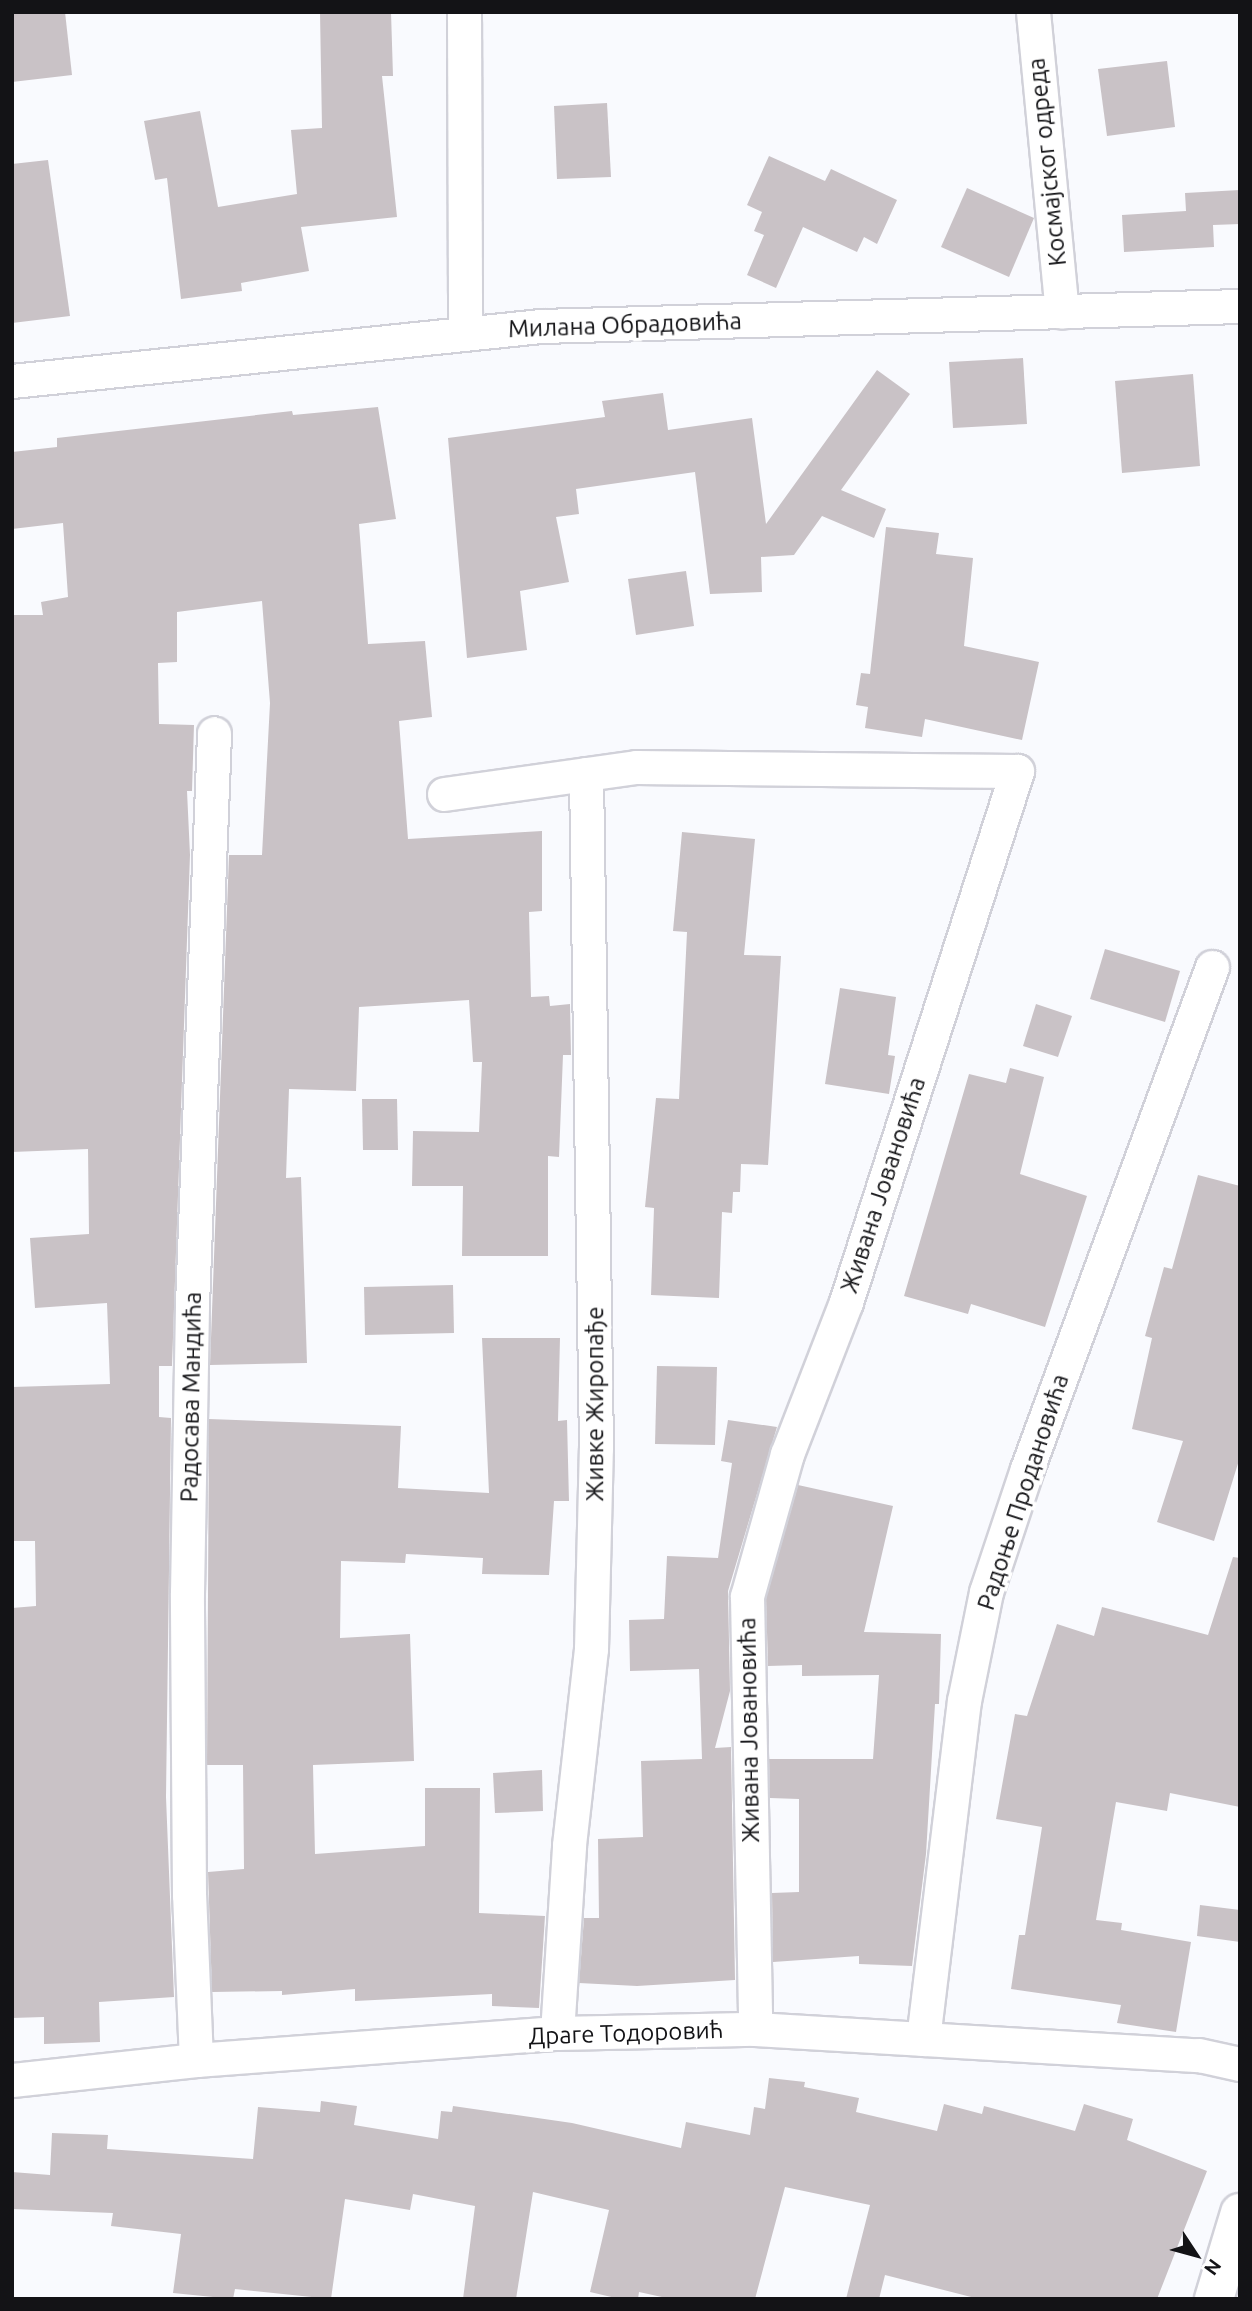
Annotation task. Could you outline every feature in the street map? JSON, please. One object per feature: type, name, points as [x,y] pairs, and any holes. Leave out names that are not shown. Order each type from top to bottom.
[{"type":"street","points":[[464,12],[465,333]]},
{"type":"street","name":"Космајског одреда","points":[[1033,12],[1062,312]]},
{"type":"street","name":"Милана Обрадовића","points":[[12,381],[541,326],[1240,306]]},
{"type":"street","name":"Радосава Мандића","points":[[196,2060],[189,1895],[188,1579],[192,1304],[214,733]]},
{"type":"street","name":"Живана Јовановића","points":[[586,774],[636,767],[1017,771],[846,1302],[787,1454],[747,1596],[755,2029]]},
{"type":"street","points":[[444,794],[586,774]]},
{"type":"street","name":"Живке Жиропађе","points":[[557,2033],[569,1845],[591,1649],[596,1448],[586,774]]},
{"type":"street","name":"Радоње Продановића","points":[[923,2039],[964,1701],[986,1592],[1027,1469],[1212,967]]},
{"type":"street","name":"Драге Тодоровић","points":[[12,2080],[196,2060],[557,2033],[755,2029],[1199,2055],[1240,2064]]},
{"type":"street","points":[[1214,2299],[1240,2213]]},
{"type":"building","points":[[65,12],[72,75],[12,82],[12,14]]},
{"type":"building","points":[[320,12],[391,12],[393,76],[382,76],[397,217],[301,227],[309,271],[241,283],[242,291],[181,299],[167,178],[155,180],[144,121],[200,111],[218,207],[297,194],[291,130],[322,128]]},
{"type":"building","points":[[1167,61],[1175,127],[1107,136],[1098,69]]},
{"type":"building","points":[[607,103],[611,177],[557,179],[554,106]]},
{"type":"building","points":[[769,156],[825,181],[831,169],[897,200],[877,244],[864,237],[857,252],[803,227],[776,288],[747,275],[764,235],[754,231],[762,212],[747,205]]},
{"type":"building","points":[[48,160],[70,316],[12,323],[12,164]]},
{"type":"building","points":[[967,188],[1034,218],[1009,277],[941,247]]},
{"type":"building","points":[[1240,190],[1240,224],[1213,225],[1214,247],[1124,252],[1122,215],[1186,211],[1185,193]]},
{"type":"building","points":[[1023,358],[1027,424],[953,428],[949,362]]},
{"type":"building","points":[[877,370],[910,394],[841,490],[886,509],[874,538],[822,516],[794,555],[761,557],[762,592],[710,594],[695,472],[576,489],[579,514],[556,517],[569,582],[520,591],[527,650],[467,658],[448,438],[605,417],[602,401],[663,393],[668,430],[752,418],[766,524]]},
{"type":"building","points":[[1193,374],[1200,466],[1122,473],[1115,381]]},
{"type":"building","points":[[378,407],[396,519],[359,524],[368,644],[425,641],[432,717],[399,721],[408,839],[542,831],[542,911],[529,912],[531,997],[549,996],[550,1006],[570,1004],[571,1055],[563,1055],[559,1157],[548,1156],[548,1256],[462,1256],[463,1186],[412,1186],[413,1131],[479,1132],[482,1062],[473,1062],[469,1000],[359,1007],[356,1091],[289,1089],[286,1178],[301,1177],[307,1363],[210,1365],[229,855],[262,855],[270,703],[262,601],[177,612],[177,662],[158,663],[159,724],[194,725],[192,791],[187,791],[190,855],[172,1366],[159,1366],[159,1417],[171,1418],[166,1797],[174,1997],[99,2002],[100,2042],[44,2044],[44,2017],[12,2018],[12,1608],[36,1606],[35,1541],[12,1541],[12,1387],[110,1384],[107,1303],[35,1308],[30,1238],[89,1234],[88,1149],[12,1152],[12,615],[43,615],[41,602],[68,597],[63,523],[12,529],[12,452],[57,447],[57,438],[292,411],[293,415]]},
{"type":"building","points":[[886,527],[939,533],[936,554],[973,558],[964,646],[1039,662],[1022,740],[925,719],[922,737],[865,728],[868,707],[856,705],[861,673],[870,674]]},
{"type":"building","points":[[686,571],[694,626],[636,635],[628,579]]},
{"type":"building","points":[[682,832],[755,839],[744,955],[781,956],[768,1165],[741,1164],[740,1192],[733,1192],[732,1213],[722,1212],[719,1298],[651,1295],[654,1208],[645,1207],[656,1098],[679,1099],[687,932],[673,931]]},
{"type":"building","points":[[1105,949],[1180,971],[1165,1022],[1090,999]]},
{"type":"building","points":[[840,988],[896,997],[888,1055],[895,1056],[889,1094],[825,1084]]},
{"type":"building","points":[[1036,1004],[1072,1016],[1058,1057],[1023,1046]]},
{"type":"building","points":[[1010,1068],[1044,1077],[1020,1174],[1087,1196],[1045,1327],[971,1304],[968,1314],[904,1296],[969,1074],[1006,1083]]},
{"type":"building","points":[[362,1099],[397,1099],[398,1150],[363,1150]]},
{"type":"building","points":[[1198,1175],[1240,1186],[1240,1457],[1214,1541],[1157,1522],[1183,1441],[1132,1429],[1152,1338],[1145,1336],[1164,1267],[1172,1269]]},
{"type":"building","points":[[453,1285],[454,1333],[365,1335],[364,1287]]},
{"type":"building","points":[[482,1338],[560,1338],[558,1421],[567,1420],[569,1501],[554,1501],[549,1575],[482,1574],[483,1558],[406,1554],[405,1563],[341,1561],[340,1638],[410,1634],[414,1761],[313,1765],[315,1854],[425,1846],[425,1788],[480,1788],[479,1913],[545,1916],[539,2008],[492,2006],[492,1994],[355,2001],[355,1989],[282,1995],[282,1991],[212,1992],[208,1872],[244,1869],[243,1765],[207,1765],[209,1419],[401,1426],[398,1488],[489,1493]]},
{"type":"building","points":[[657,1366],[717,1367],[715,1445],[655,1444]]},
{"type":"building","points":[[728,1420],[777,1427],[728,1591],[730,1691],[715,1748],[731,1747],[735,1980],[637,1986],[579,1983],[584,1918],[599,1918],[598,1839],[643,1837],[641,1761],[702,1759],[699,1669],[630,1671],[629,1620],[664,1619],[667,1556],[718,1558],[732,1463],[721,1461]]},
{"type":"building","points":[[798,1485],[893,1506],[864,1632],[941,1634],[939,1704],[935,1704],[926,1854],[912,1966],[859,1964],[859,1956],[773,1962],[772,1893],[799,1892],[799,1799],[770,1798],[769,1759],[873,1759],[879,1675],[802,1676],[802,1665],[768,1666],[766,1598]]},
{"type":"building","points":[[1233,1557],[1240,1558],[1240,1807],[1170,1793],[1167,1811],[1116,1802],[1096,1920],[1122,1923],[1121,1930],[1191,1942],[1176,2032],[1117,2023],[1121,2005],[1011,1989],[1019,1935],[1025,1935],[1042,1827],[996,1819],[1015,1714],[1027,1716],[1057,1624],[1094,1636],[1102,1607],[1208,1635]]},
{"type":"building","points":[[542,1770],[543,1811],[495,1813],[493,1773]]},
{"type":"building","points":[[1200,1905],[1240,1910],[1240,1942],[1197,1936]]},
{"type":"building","points":[[769,2078],[805,2082],[804,2087],[859,2098],[856,2112],[937,2131],[944,2104],[982,2114],[984,2106],[1075,2131],[1084,2104],[1133,2119],[1127,2140],[1207,2171],[1157,2299],[979,2299],[885,2275],[879,2299],[846,2299],[870,2205],[785,2187],[755,2299],[671,2299],[639,2292],[638,2299],[620,2299],[590,2292],[609,2210],[533,2192],[516,2299],[463,2299],[475,2206],[413,2194],[410,2210],[345,2199],[331,2299],[235,2289],[233,2299],[173,2293],[181,2234],[111,2226],[113,2213],[12,2209],[12,2172],[50,2175],[52,2133],[108,2135],[107,2149],[253,2159],[258,2107],[320,2112],[321,2101],[357,2106],[354,2125],[438,2139],[441,2111],[452,2112],[453,2106],[572,2123],[681,2148],[686,2122],[750,2135],[754,2107],[765,2109]]}]
